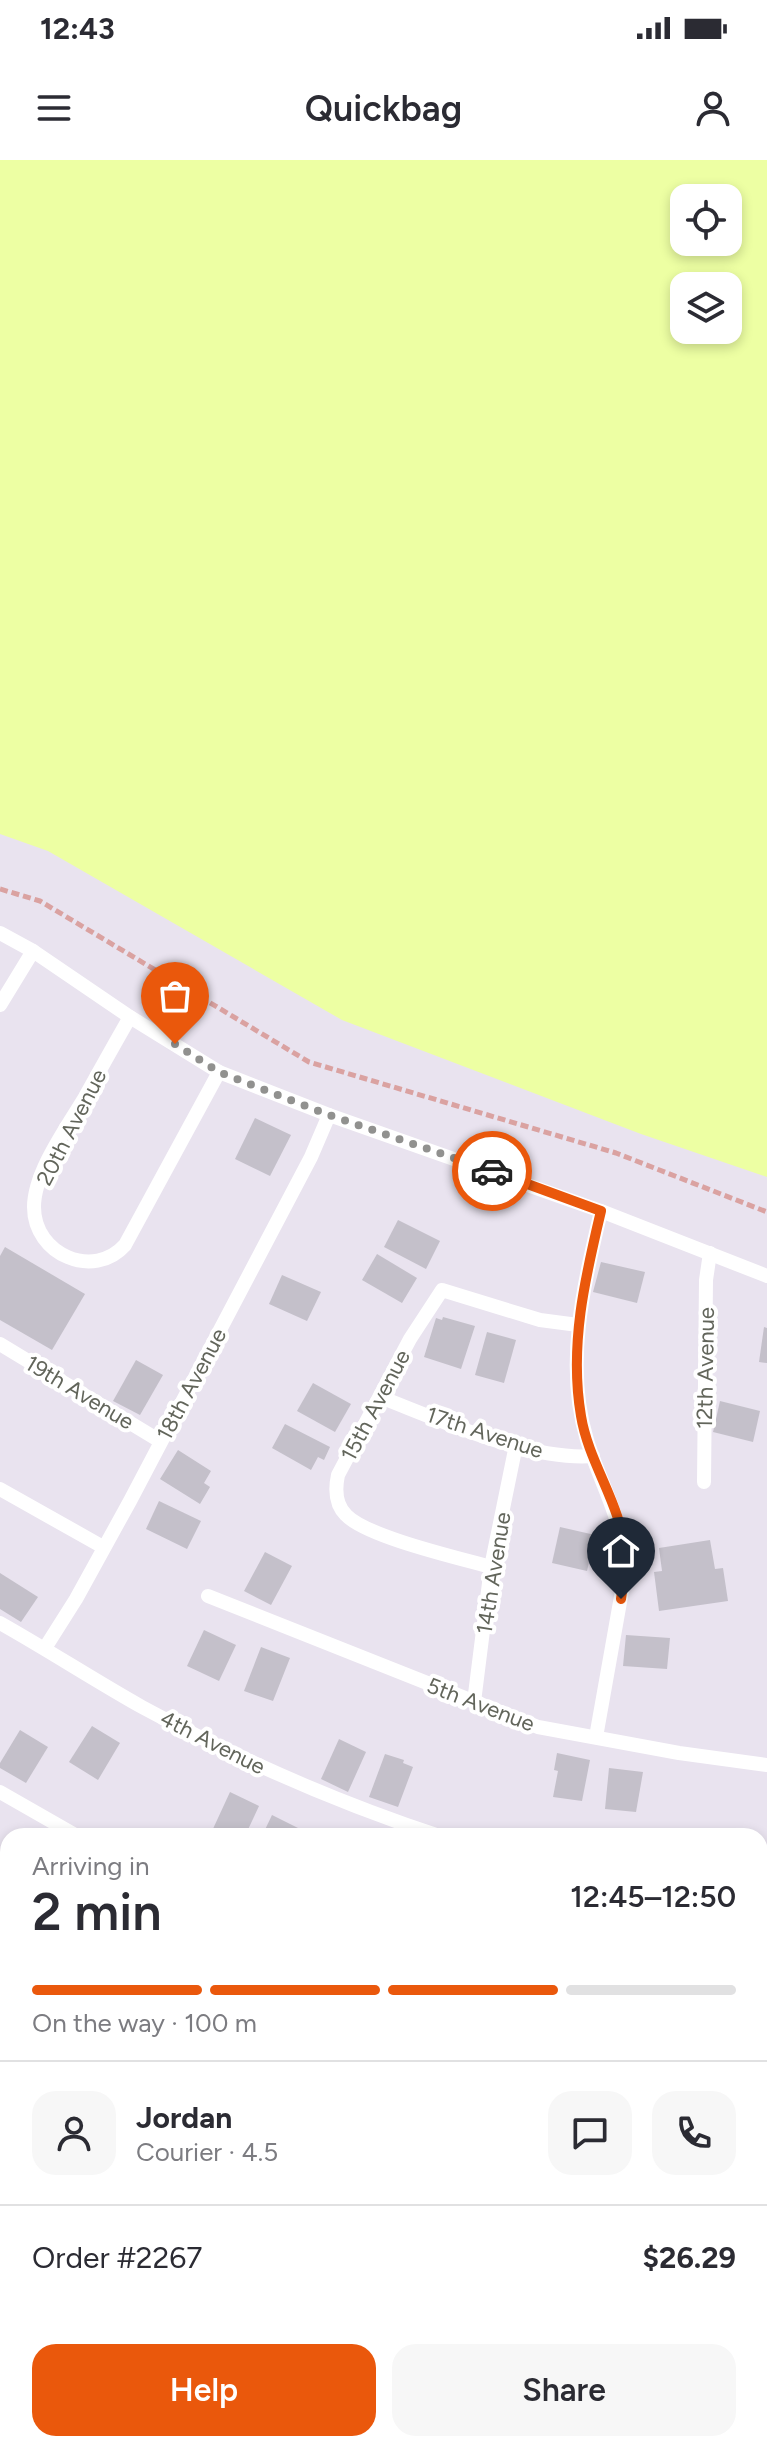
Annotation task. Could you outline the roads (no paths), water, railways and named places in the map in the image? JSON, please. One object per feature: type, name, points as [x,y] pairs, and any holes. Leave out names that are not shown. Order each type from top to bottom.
[{"type":"lane","points":[[0,933],[33,951],[130,1017],[219,1072],[329,1115],[601,1211],[767,1276]]},
{"type":"lane","points":[[0,1005],[33,951]]},
{"type":"lane","name":"20th Avenue","points":[[130,1017],[55,1149],[38,1186],[34,1208],[38,1227],[56,1252],[86,1262],[102,1261],[116,1255],[125,1245],[219,1072]]},
{"type":"lane","name":"18th Avenue","points":[[45,1648],[76,1599],[311,1157],[329,1115]]},
{"type":"lane","points":[[596,1737],[625,1574],[625,1554],[615,1508],[593,1456],[581,1416],[578,1325],[601,1211]]},
{"type":"lane","name":"12th Avenue","points":[[704,1482],[706,1280],[710,1253]]},
{"type":"lane","name":"15th Avenue","points":[[491,1567],[409,1544],[358,1524],[345,1515],[335,1491],[338,1475],[410,1339],[442,1290],[540,1320],[578,1325]]},
{"type":"lane","name":"19th Avenue","points":[[0,1344],[160,1441]]},
{"type":"lane","name":"17th Avenue","points":[[380,1397],[516,1445],[561,1456],[593,1456]]},
{"type":"lane","name":"14th Avenue","points":[[474,1702],[491,1567],[516,1445]]},
{"type":"lane","points":[[0,1489],[103,1547]]},
{"type":"lane","name":"5th Avenue","points":[[208,1596],[538,1727],[767,1765]]},
{"type":"lane","name":"4th Avenue","points":[[0,1623],[68,1665],[219,1747],[311,1790],[417,1828]]},
{"type":"lane","points":[[0,1792],[63,1828]]}]
